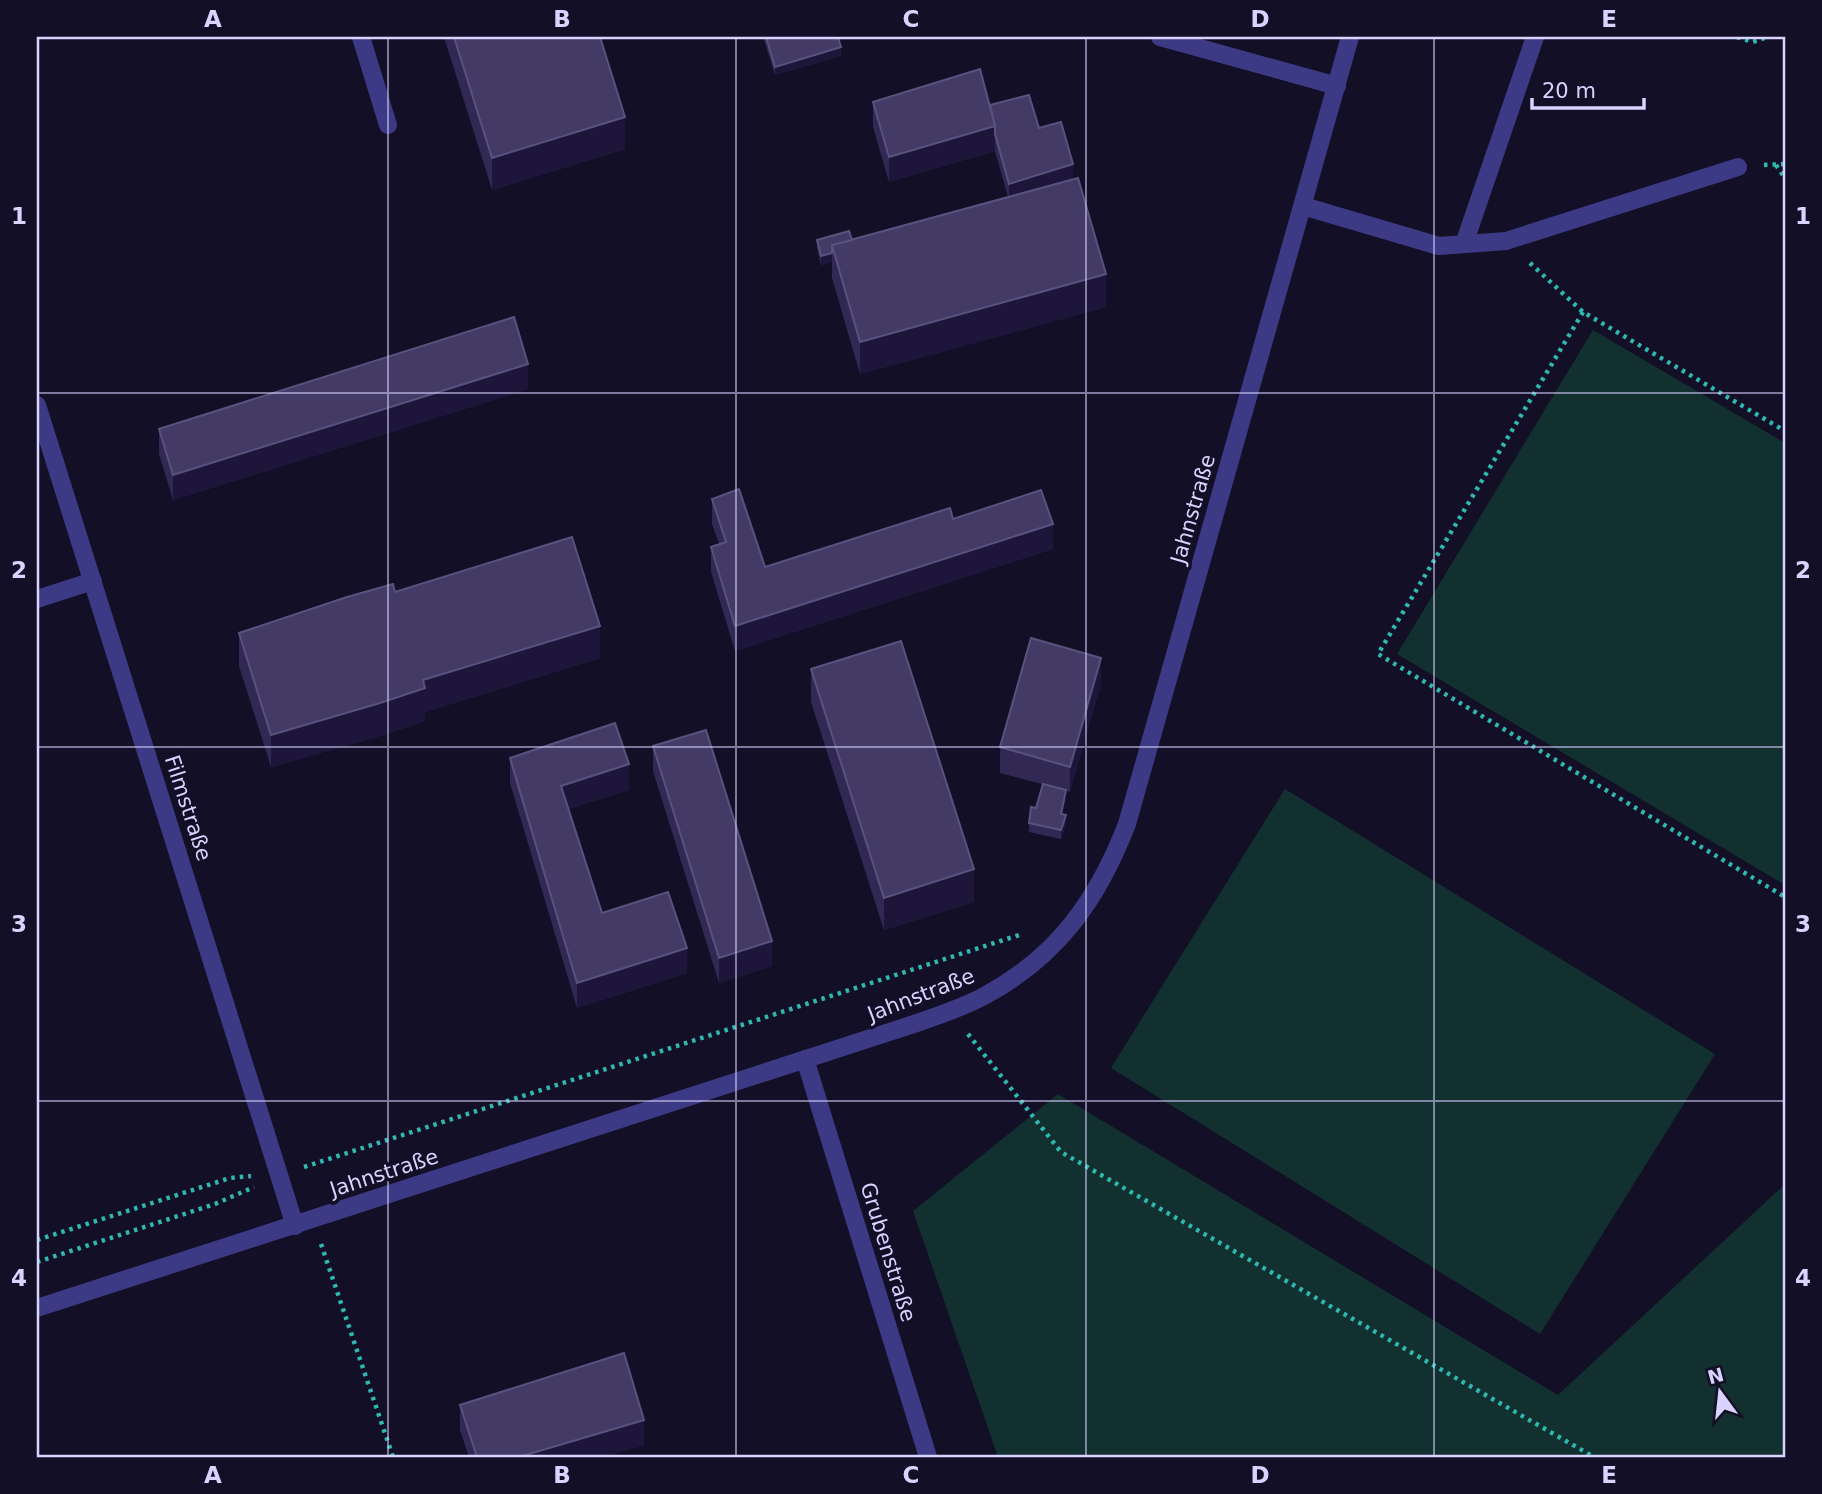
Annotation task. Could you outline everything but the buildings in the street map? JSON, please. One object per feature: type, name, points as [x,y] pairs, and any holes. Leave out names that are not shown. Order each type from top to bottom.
[{"type":"street","points":[[361,37],[388,125]]},
{"type":"street","points":[[1160,37],[1337,86]]},
{"type":"street","name":"Jahnstraße","points":[[37,1308],[296,1226],[955,1008],[985,996],[1007,983],[1065,934],[1098,891],[1127,824],[1350,37]]},
{"type":"street","points":[[1464,244],[1535,37]]},
{"type":"street","points":[[1303,206],[1439,246],[1506,241],[1738,167]]},
{"type":"street","name":"Filmstraße","points":[[37,405],[296,1226]]},
{"type":"street","points":[[37,599],[93,581]]},
{"type":"street","name":"Grubenstraße","points":[[805,1059],[928,1457]]},
{"type":"path","points":[[1737,37],[1754,42],[1767,37]]},
{"type":"path","points":[[1775,165],[1785,178]]},
{"type":"path","points":[[1506,241],[1584,312],[1785,431]]},
{"type":"path","points":[[1584,312],[1378,654],[1785,897]]},
{"type":"path","points":[[37,1262],[215,1204],[280,1175],[1020,934],[1065,934]]},
{"type":"path","points":[[955,1008],[970,1038],[1061,1152],[1594,1457]]},
{"type":"path","points":[[37,1240],[230,1178],[280,1175]]},
{"type":"path","points":[[314,1219],[393,1457]]},
{"type":"green space","points":[[1593,330],[1785,443],[1785,885],[1397,654]]},
{"type":"green space","points":[[1285,789],[1715,1054],[1540,1334],[1111,1068]]},
{"type":"green space","points":[[1058,1094],[1558,1395],[1785,1184],[1785,1457],[998,1457],[913,1211]]}]
